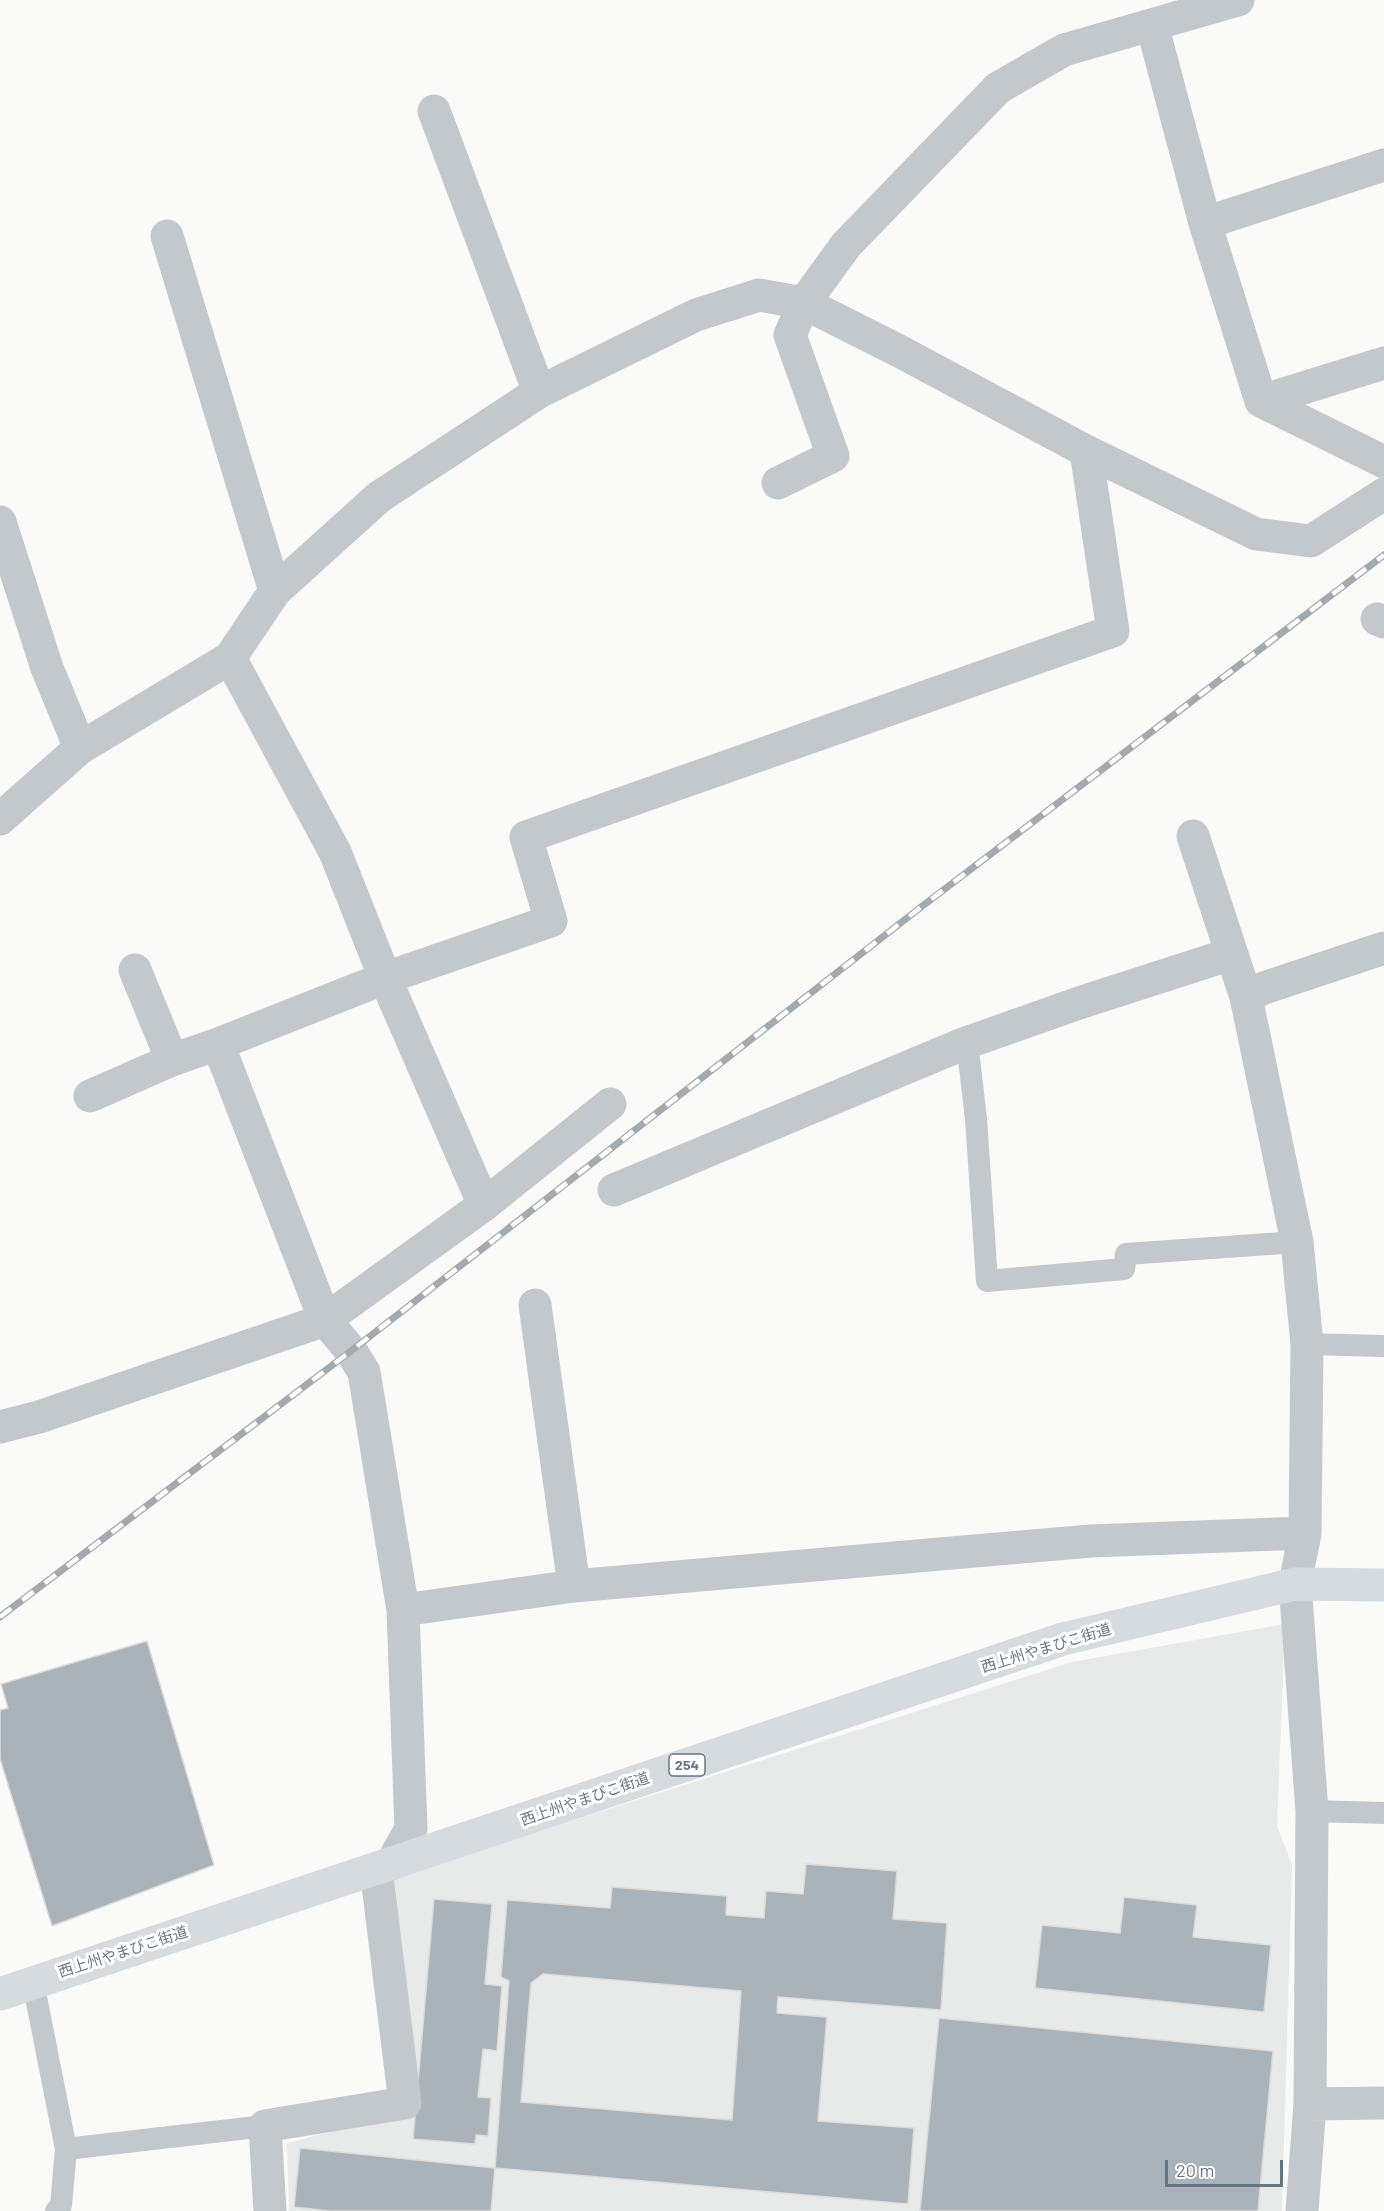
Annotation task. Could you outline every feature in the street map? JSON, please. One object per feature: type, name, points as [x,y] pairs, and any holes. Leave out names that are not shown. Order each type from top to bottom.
[{"type":"highway","name":"西上州やまびこ街道","points":[[0,1994],[1063,1639],[1295,1584],[1384,1585]]},
{"type":"street","points":[[778,483],[834,456],[790,335],[804,303],[846,245],[998,88],[1064,50],[1238,0]]},
{"type":"street","points":[[1152,25],[1205,223],[1261,401],[1384,462]]},
{"type":"street","points":[[434,111],[539,392]]},
{"type":"street","points":[[1205,223],[1384,165]]},
{"type":"street","points":[[167,237],[275,591]]},
{"type":"street","points":[[0,819],[80,748],[230,658],[275,591],[379,497],[539,392],[696,315],[759,295],[804,303],[911,357],[1086,451],[1256,534],[1311,541],[1384,494]]},
{"type":"street","points":[[1261,401],[1384,363]]},
{"type":"street","points":[[90,1096],[172,1060],[385,978],[551,921],[526,837],[1113,631],[1086,451]]},
{"type":"street","points":[[0,522],[46,668],[80,748]]},
{"type":"street","points":[[230,658],[335,852],[385,978],[484,1205]]},
{"type":"street","points":[[1193,836],[1246,997],[1298,1242],[1307,1344],[1305,1533],[1295,1584],[1312,1811],[1310,2104],[1302,2211]]},
{"type":"street","points":[[1246,997],[1264,988],[1384,948]]},
{"type":"street","points":[[614,1190],[963,1044],[1079,1003],[1231,954]]},
{"type":"street","points":[[135,970],[172,1060]]},
{"type":"street","points":[[218,1044],[325,1320],[351,1351],[364,1372],[403,1610],[411,1829],[383,1867],[405,2103],[266,2126],[270,2211]]},
{"type":"street","points":[[0,1427],[39,1417],[325,1320],[484,1205],[610,1104]]},
{"type":"street","points":[[534,1305],[574,1586]]},
{"type":"street","points":[[403,1610],[574,1586],[1091,1541],[1305,1533]]},
{"type":"street","points":[[1310,2104],[1384,2103]]},
{"type":"lane","points":[[963,1044],[969,1059],[976,1119],[987,1281],[1124,1269],[1126,1254],[1298,1242]]},
{"type":"lane","points":[[1307,1344],[1384,1346]]},
{"type":"lane","points":[[1312,1811],[1384,1813]]},
{"type":"lane","points":[[33,1982],[66,2149],[61,2205],[56,2211]]},
{"type":"lane","points":[[66,2149],[266,2126]]},
{"type":"shaded area","points":[[1285,1624],[1277,1826],[1292,1865],[1282,2211],[289,2211],[287,2143],[411,2111],[391,1878],[1072,1662]]},
{"type":"building","points":[[147,1641],[214,1865],[52,1926],[0,1759],[0,1710],[8,1708],[1,1684]]},
{"type":"building","points":[[806,1864],[897,1871],[893,1919],[947,1923],[941,2010],[778,1997],[777,2013],[827,2017],[818,2121],[914,2128],[908,2204],[495,2168],[509,1981],[501,1977],[507,1900],[610,1908],[612,1887],[727,1896],[726,1915],[764,1918],[766,1891],[803,1894]],"holes":[[[543,1974],[741,1991],[732,2120],[521,2102],[531,1983]]]},
{"type":"building","points":[[1124,1897],[1197,1905],[1193,1937],[1271,1945],[1264,2012],[1035,1988],[1042,1925],[1120,1933]]},
{"type":"building","points":[[434,1899],[492,1904],[485,1984],[502,1986],[497,2051],[483,2049],[478,2097],[491,2098],[488,2136],[476,2135],[475,2144],[413,2139]]},
{"type":"building","points":[[939,2018],[1273,2051],[1258,2211],[920,2211]]},
{"type":"building","points":[[300,2148],[495,2168],[491,2211],[329,2211],[294,2207]]},
{"type":"railway","points":[[0,1617],[351,1351],[925,904],[1384,555]]}]
